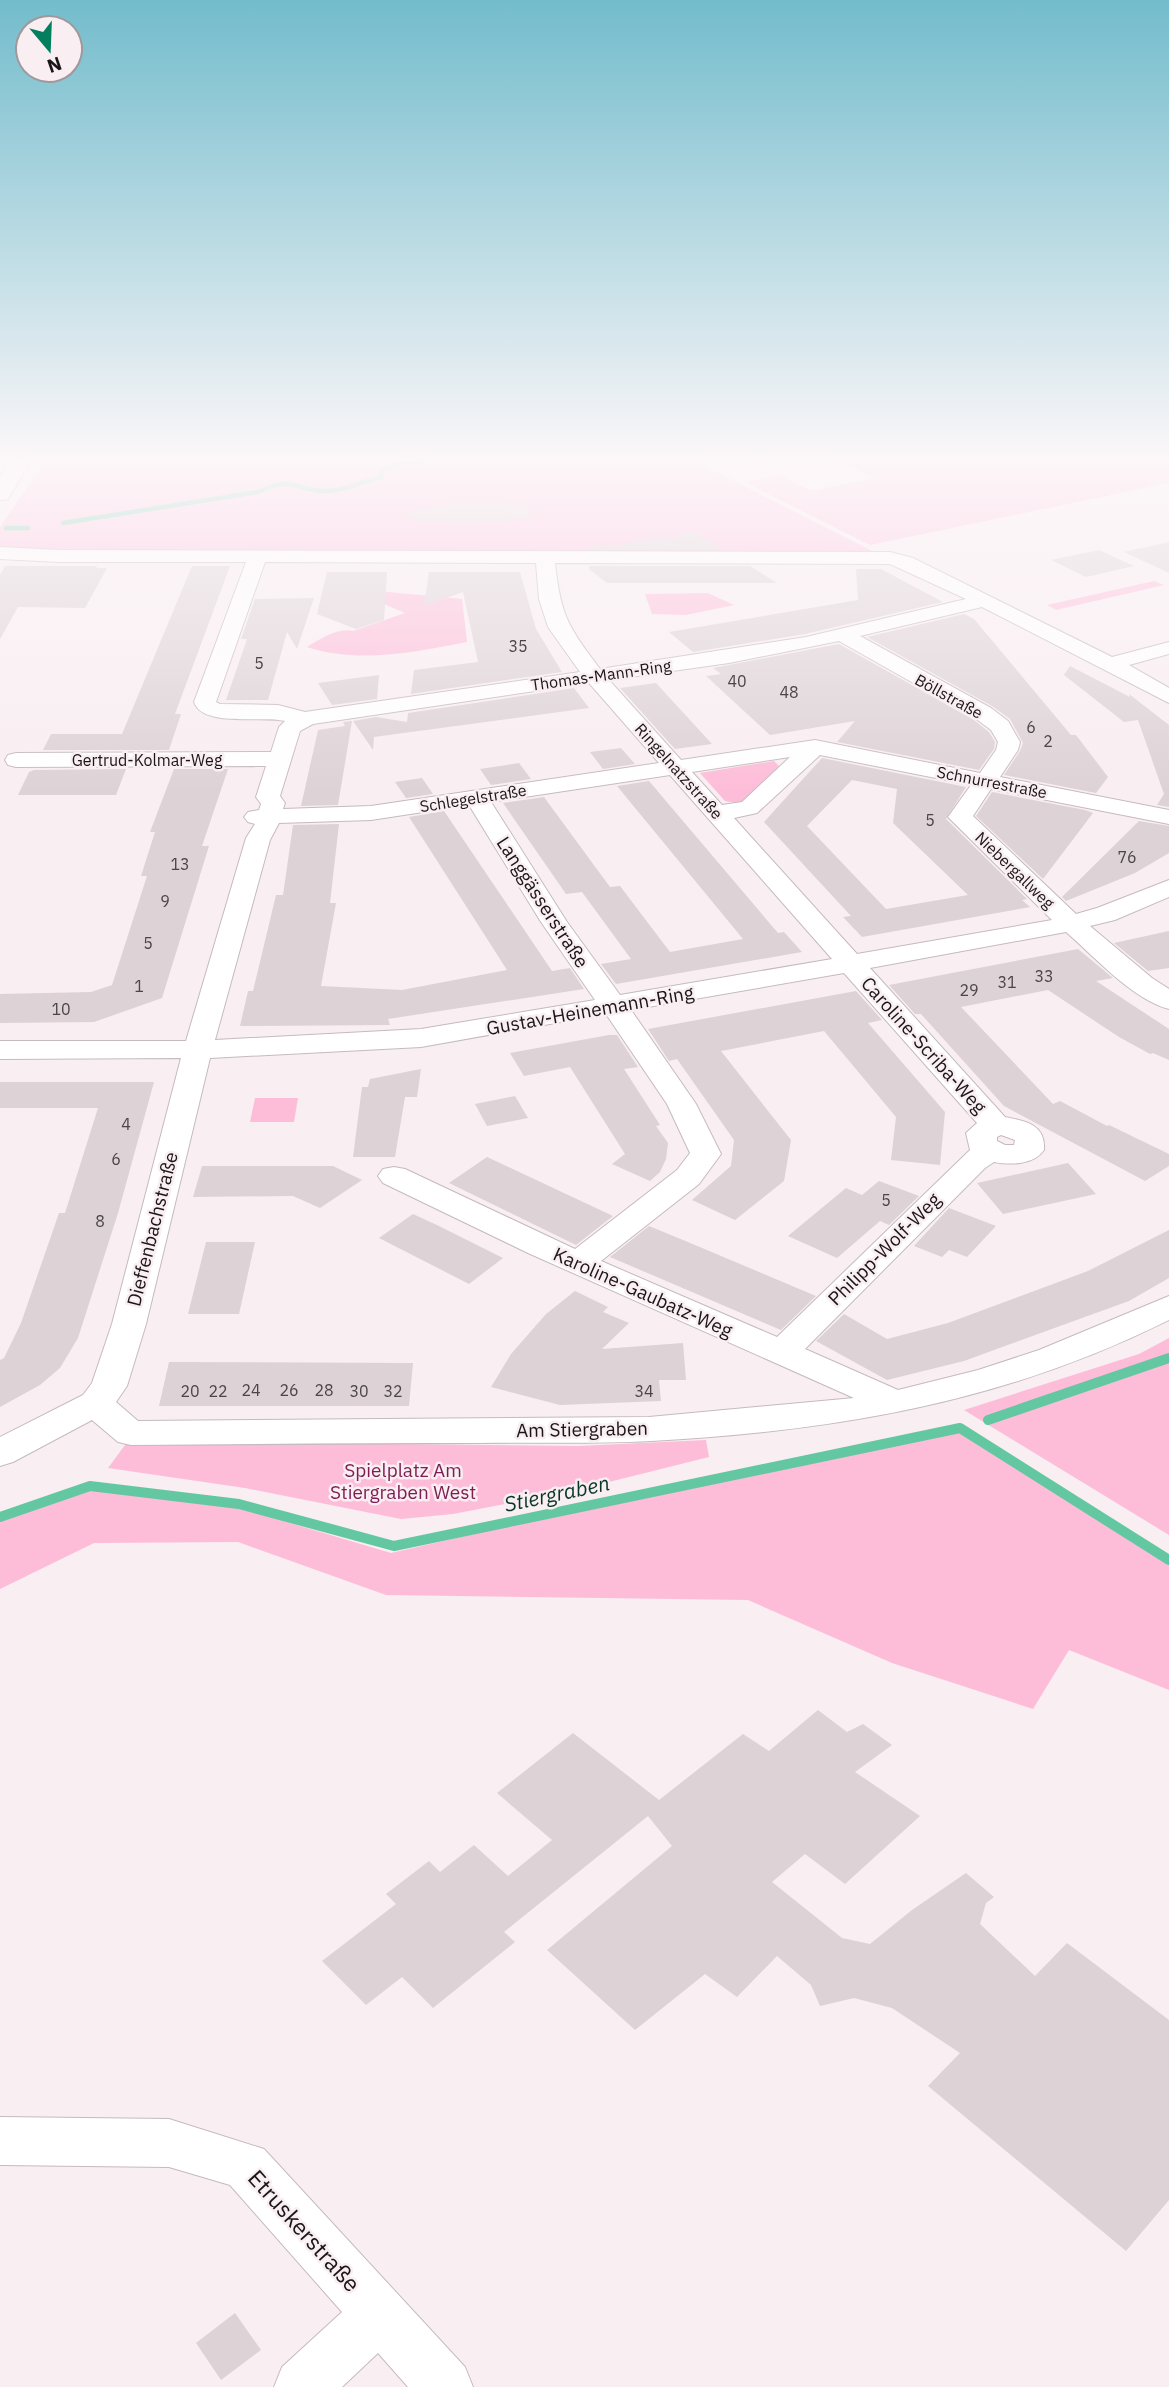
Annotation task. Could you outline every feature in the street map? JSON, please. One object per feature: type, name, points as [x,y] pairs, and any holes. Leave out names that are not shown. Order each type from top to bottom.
[{"type":"street","points":[[253,569],[205,702],[210,709],[216,711],[278,712],[304,719]]},
{"type":"street","name":"Ringelnatzstraße","points":[[546,569],[549,599],[558,626],[594,676],[852,964]]},
{"type":"street","points":[[920,569],[1110,664],[1169,697]]},
{"type":"street","name":"Thomas-Mann-Ring","points":[[304,719],[729,657],[842,635],[984,601]]},
{"type":"street","name":"Böllstraße","points":[[842,635],[958,698],[999,726],[1009,742],[1007,750],[985,781]]},
{"type":"street","points":[[1110,664],[1169,648]]},
{"type":"street","points":[[198,1050],[278,759],[290,727],[304,719]]},
{"type":"street","points":[[717,813],[750,808],[815,747]]},
{"type":"street","name":"Schnurrestraße","points":[[675,767],[815,747],[1169,817]]},
{"type":"street","name":"Gertrud-Kolmar-Weg","points":[[16,760],[278,759]]},
{"type":"street","name":"Schlegelstraße","points":[[263,817],[371,813],[675,767]]},
{"type":"street","name":"Niebergallweg","points":[[985,781],[960,817],[1072,924]]},
{"type":"street","name":"Langgässerstraße","points":[[476,797],[547,913],[698,1132],[706,1154],[688,1177],[579,1263]]},
{"type":"street","name":"Gustav-Heinemann-Ring","points":[[0,1050],[198,1050],[362,1044],[421,1038],[1072,924],[1105,914],[1169,888]]},
{"type":"street","points":[[1072,924],[1142,984],[1169,1001]]},
{"type":"street","name":"Caroline-Scriba-Weg","points":[[852,964],[992,1138]]},
{"type":"street","name":"Dieffenbachstraße","points":[[96,1403],[109,1386],[129,1325],[198,1050]]},
{"type":"street","name":"Philipp-Wolf-Weg","points":[[783,1351],[964,1170],[992,1138]]},
{"type":"street","name":"Karoline-Gaubatz-Weg","points":[[394,1177],[738,1335],[783,1351],[894,1402]]},
{"type":"street","name":"Am Stiergraben","points":[[96,1403],[113,1422],[131,1433],[649,1429],[830,1413],[894,1402],[975,1382],[1090,1345],[1169,1307]]},
{"type":"street","points":[[0,1453],[96,1403]]},
{"type":"street","name":"Etruskerstraße","points":[[0,2141],[169,2143],[246,2166],[445,2387]]},
{"type":"street","points":[[302,2387],[379,2315]]},
{"type":"green space","points":[[1154,581],[1164,585],[1056,610],[1047,605]]},
{"type":"green space","points":[[379,591],[462,599],[467,642],[367,656],[307,647],[335,632],[353,631],[405,613],[384,604]]},
{"type":"green space","points":[[708,593],[734,605],[686,615],[652,614],[645,594]]},
{"type":"green space","points":[[774,761],[779,766],[743,804],[725,801],[700,773]]},
{"type":"green space","points":[[255,1098],[298,1098],[294,1122],[250,1122]]},
{"type":"green space","points":[[1169,1338],[1169,1535],[964,1410],[1139,1354]]},
{"type":"green space","points":[[963,1428],[1169,1560],[1169,1690],[1069,1650],[1033,1709],[892,1663],[748,1600],[386,1595],[238,1542],[94,1543],[0,1589],[0,1520],[90,1489],[236,1507],[391,1553],[684,1486]]},
{"type":"green space","name":"Spielplatz Am Stiergraben West","points":[[706,1440],[709,1457],[577,1490],[453,1514],[401,1519],[245,1488],[108,1468],[128,1441],[578,1446]]},
{"type":"building","points":[[3,569],[106,569],[85,608],[18,607],[0,639],[0,575]]},
{"type":"building","points":[[191,569],[229,569],[175,714],[181,714],[169,750],[43,750],[51,734],[122,734]]},
{"type":"building","points":[[590,569],[755,569],[777,583],[607,583]]},
{"type":"building","points":[[856,569],[882,569],[943,602],[805,634],[693,652],[669,632],[858,600]]},
{"type":"building","points":[[1070,569],[1119,569],[1086,577]]},
{"type":"building","points":[[327,572],[387,572],[384,620],[356,629],[317,614]]},
{"type":"building","points":[[429,572],[520,572],[536,629],[562,672],[411,694],[414,670],[478,662],[463,592],[424,606]]},
{"type":"building","points":[[314,598],[297,649],[287,632],[268,700],[226,700],[247,639],[241,639],[255,599]]},
{"type":"building","points":[[964,614],[974,619],[1071,735],[1076,735],[1108,777],[1096,793],[1004,775],[1023,743],[1010,719],[992,706],[867,637]]},
{"type":"building","points":[[839,644],[974,720],[989,732],[995,742],[994,749],[979,770],[837,742],[855,721],[770,735],[706,676],[721,674],[713,668]]},
{"type":"building","points":[[1070,666],[1130,697],[1129,694],[1169,725],[1169,807],[1157,805],[1164,794],[1138,720],[1124,722],[1064,675]]},
{"type":"building","points":[[379,675],[377,699],[332,705],[318,683]]},
{"type":"building","points":[[656,683],[712,744],[675,749],[620,688]]},
{"type":"building","points":[[574,688],[589,708],[374,737],[373,750],[353,721],[376,717],[407,722],[408,713]]},
{"type":"building","points":[[352,721],[338,805],[301,806],[318,730],[345,726],[343,722]]},
{"type":"building","points":[[621,748],[635,764],[603,769],[590,752]]},
{"type":"building","points":[[822,758],[966,787],[946,819],[1027,899],[1022,900],[1030,907],[862,937],[843,917],[851,916],[764,822]],"holes":[[[852,780],[897,789],[893,823],[968,895],[886,909],[807,826]]]},
{"type":"building","points":[[519,763],[531,779],[491,785],[480,769]]},
{"type":"building","points":[[126,769],[116,795],[18,795],[29,772],[34,770]]},
{"type":"building","points":[[174,769],[228,769],[202,846],[209,846],[162,998],[94,1022],[0,1023],[0,994],[91,992],[112,985],[147,876],[141,876],[155,832],[150,832]]},
{"type":"building","points":[[422,778],[433,794],[406,798],[395,782]]},
{"type":"building","points":[[649,781],[778,933],[784,932],[802,952],[616,984],[601,964],[631,959],[582,892],[566,894],[503,803],[544,797],[610,887],[620,886],[670,952],[743,939],[617,786]]},
{"type":"building","points":[[992,792],[1093,813],[1043,879],[976,816]]},
{"type":"building","points":[[444,811],[552,971],[570,968],[584,989],[388,1019],[390,1025],[240,1026],[248,991],[253,991],[276,895],[283,895],[293,825],[339,824],[330,903],[336,903],[321,986],[402,990],[507,970],[409,817]]},
{"type":"building","points":[[1139,821],[1169,826],[1169,853],[1135,873],[1066,901],[1062,897]]},
{"type":"building","points":[[1169,931],[1169,968],[1148,971],[1114,943]]},
{"type":"building","points":[[1078,949],[1113,978],[1096,981],[1169,1029],[1169,1060],[1150,1054],[1119,1037],[1048,990],[961,1007],[1053,1104],[1060,1101],[1169,1154],[1169,1166],[1145,1181],[1004,1106],[921,1014],[915,1014],[889,985]]},
{"type":"building","points":[[856,991],[882,1020],[868,1023],[945,1112],[940,1165],[891,1160],[896,1117],[824,1031],[721,1051],[791,1140],[784,1181],[735,1220],[692,1200],[731,1166],[734,1140],[677,1059],[669,1061],[648,1029]]},
{"type":"building","points":[[617,1035],[638,1067],[624,1069],[660,1125],[656,1126],[668,1143],[666,1159],[660,1172],[650,1181],[612,1164],[625,1154],[570,1067],[524,1076],[510,1053]]},
{"type":"building","points":[[421,1069],[417,1097],[405,1097],[395,1157],[353,1157],[362,1087],[368,1087],[370,1079]]},
{"type":"building","points":[[0,1082],[154,1082],[118,1213],[78,1338],[60,1368],[40,1385],[0,1407],[0,1360],[4,1358],[21,1323],[59,1213],[65,1213],[98,1108],[0,1108]]},
{"type":"building","points":[[515,1096],[528,1118],[487,1126],[475,1104]]},
{"type":"building","points":[[487,1157],[613,1216],[576,1245],[449,1183]]},
{"type":"building","points":[[1068,1163],[1096,1194],[1003,1214],[977,1183]]},
{"type":"building","points":[[202,1166],[333,1166],[362,1180],[320,1208],[293,1196],[193,1197]]},
{"type":"building","points":[[879,1181],[919,1196],[889,1225],[880,1221],[837,1258],[788,1236],[846,1188],[862,1195]]},
{"type":"building","points":[[949,1208],[996,1226],[967,1257],[949,1250],[942,1257],[914,1246]]},
{"type":"building","points":[[413,1214],[503,1258],[469,1284],[379,1238]]},
{"type":"building","points":[[649,1226],[816,1296],[781,1330],[610,1257]]},
{"type":"building","points":[[1169,1230],[1169,1278],[1129,1301],[964,1361],[887,1380],[816,1341],[844,1314],[887,1339],[948,1323],[1088,1271]]},
{"type":"building","points":[[206,1242],[255,1242],[239,1314],[188,1314]]},
{"type":"building","points":[[575,1291],[608,1307],[603,1312],[629,1323],[602,1349],[683,1343],[686,1380],[659,1380],[661,1401],[560,1405],[491,1387],[511,1354],[546,1314]]},
{"type":"building","points":[[169,1362],[413,1363],[409,1406],[159,1406]]},
{"type":"building","points":[[818,1710],[847,1732],[863,1724],[892,1745],[855,1772],[920,1816],[845,1884],[805,1854],[772,1882],[842,1938],[870,1944],[912,1910],[966,1873],[994,1897],[986,1903],[980,1924],[1035,1976],[1067,1943],[1169,2020],[1169,2200],[1126,2251],[928,2086],[960,2053],[892,2008],[854,1998],[820,2006],[811,1985],[777,1956],[737,1997],[705,1974],[635,2030],[547,1950],[672,1846],[648,1816],[504,1932],[515,1942],[433,2008],[402,1977],[366,2005],[322,1961],[396,1904],[386,1894],[429,1861],[440,1872],[474,1845],[508,1876],[552,1840],[497,1793],[573,1733],[659,1800],[743,1734],[769,1751]]},
{"type":"building","points":[[235,2313],[261,2350],[221,2380],[196,2343]]},
{"type":"waterway","name":"Stiergraben","points":[[988,1420],[1169,1358]]},
{"type":"waterway","name":"Stiergraben","points":[[0,1517],[90,1486],[239,1504],[394,1546],[960,1428],[1169,1560]]}]
